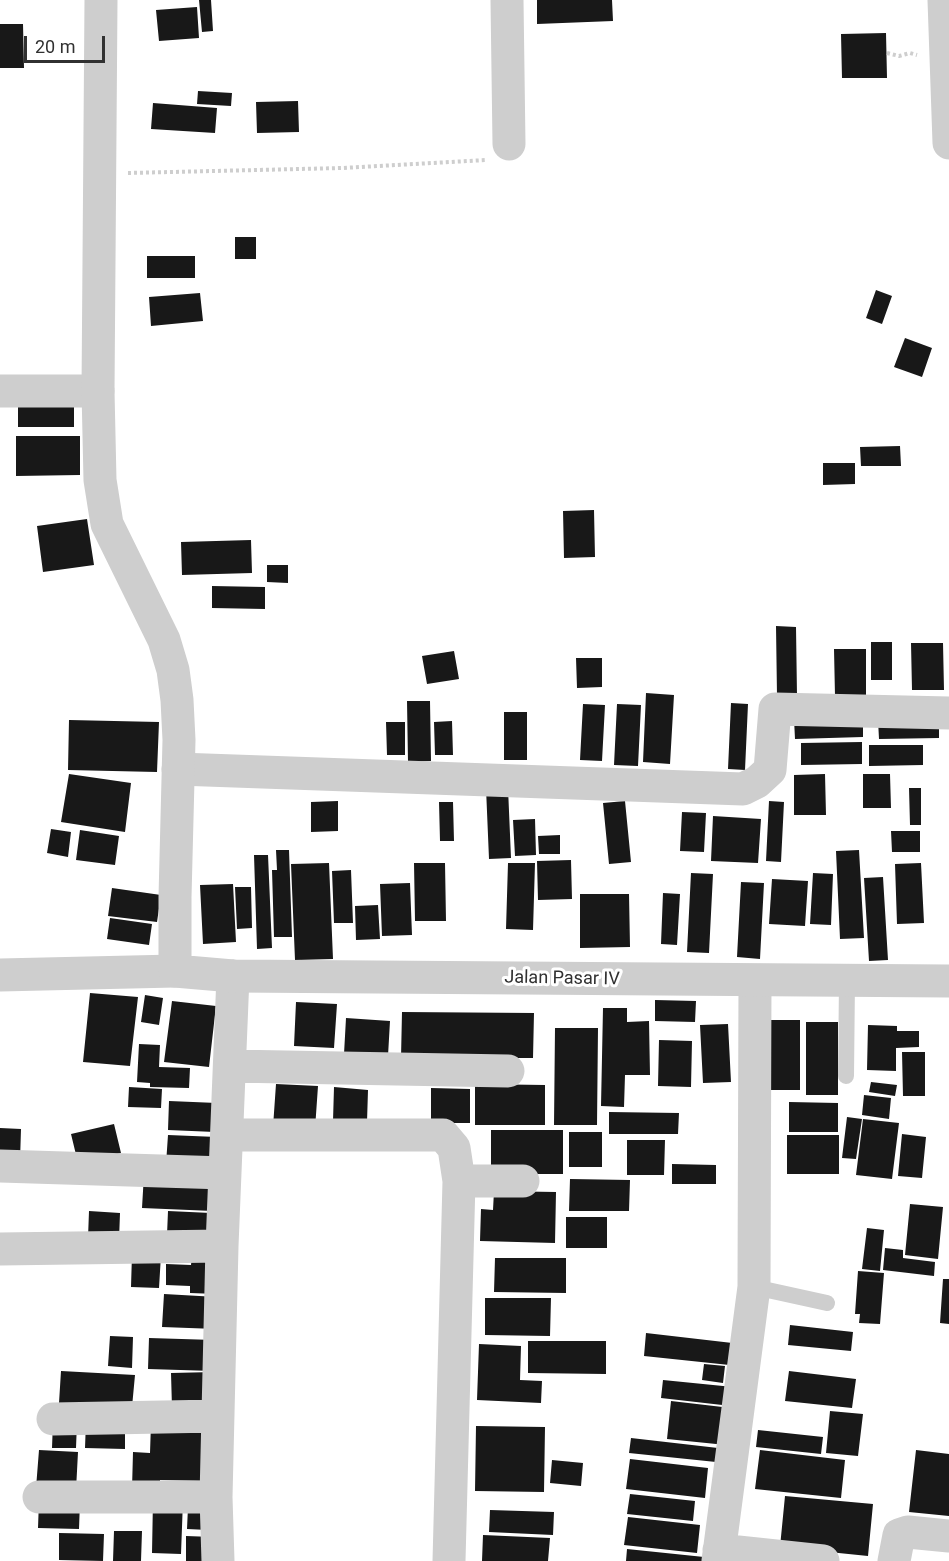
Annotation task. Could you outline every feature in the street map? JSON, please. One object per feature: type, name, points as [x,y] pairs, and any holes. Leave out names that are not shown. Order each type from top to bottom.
[{"type":"street","points":[[100,0],[98,174],[100,480],[107,524],[165,640],[173,670],[177,700],[178,769],[175,970]]},
{"type":"street","points":[[507,0],[509,144]]},
{"type":"street","points":[[944,0],[949,143]]},
{"type":"street","points":[[0,391],[98,391]]},
{"type":"street","points":[[178,769],[743,789],[757,782],[770,771],[775,710],[949,713]]},
{"type":"street","name":"Jalan Pasar IV","points":[[0,975],[175,970],[233,976],[949,981]]},
{"type":"street","points":[[218,1561],[216,1497],[222,1246],[233,976]]},
{"type":"street","points":[[755,981],[754,1287],[718,1555],[823,1561]]},
{"type":"street","points":[[230,1066],[508,1071]]},
{"type":"street","points":[[227,1136],[443,1135],[454,1148],[459,1181],[449,1561]]},
{"type":"street","points":[[0,1167],[225,1173]]},
{"type":"street","points":[[459,1181],[523,1181]]},
{"type":"street","points":[[0,1249],[222,1246]]},
{"type":"street","points":[[53,1419],[218,1416]]},
{"type":"street","points":[[39,1497],[216,1497]]},
{"type":"street","points":[[894,1561],[899,1535],[908,1532],[949,1536]]},
{"type":"lane","points":[[846,1076],[847,980]]},
{"type":"lane","points":[[754,1287],[827,1302]]},
{"type":"path","points":[[98,174],[342,168],[497,160],[508,153],[509,144]]},
{"type":"building","points":[[199,0],[211,0],[213,31],[202,32]]},
{"type":"building","points":[[537,0],[612,0],[613,21],[537,24]]},
{"type":"building","points":[[197,7],[199,38],[159,41],[156,10]]},
{"type":"building","points":[[0,24],[23,24],[24,68],[0,68]]},
{"type":"building","points":[[886,33],[887,78],[842,78],[841,34]]},
{"type":"building","points":[[198,91],[232,93],[231,106],[197,104]]},
{"type":"building","points":[[298,101],[299,132],[257,133],[256,102]]},
{"type":"building","points":[[153,103],[217,108],[215,133],[151,129]]},
{"type":"building","points":[[235,237],[256,237],[256,259],[235,259]]},
{"type":"building","points":[[147,256],[195,256],[195,278],[147,278]]},
{"type":"building","points":[[876,290],[892,296],[882,324],[866,318]]},
{"type":"building","points":[[200,293],[203,321],[151,326],[149,297]]},
{"type":"building","points":[[905,338],[932,348],[922,377],[894,367]]},
{"type":"building","points":[[74,402],[74,427],[18,427],[18,403]]},
{"type":"building","points":[[16,436],[80,436],[80,475],[16,476]]},
{"type":"building","points":[[900,446],[901,466],[861,466],[860,447]]},
{"type":"building","points":[[823,463],[855,463],[855,484],[823,485]]},
{"type":"building","points":[[594,510],[595,557],[564,558],[563,511]]},
{"type":"building","points":[[87,519],[94,565],[43,572],[37,526]]},
{"type":"building","points":[[251,540],[252,573],[182,575],[181,542]]},
{"type":"building","points":[[267,565],[288,565],[288,583],[267,582]]},
{"type":"building","points":[[212,586],[265,587],[265,609],[212,608]]},
{"type":"building","points":[[776,626],[796,627],[797,696],[777,696]]},
{"type":"building","points":[[871,642],[892,642],[892,680],[871,680]]},
{"type":"building","points":[[911,643],[943,643],[944,690],[912,690]]},
{"type":"building","points":[[834,649],[866,649],[866,695],[835,696]]},
{"type":"building","points":[[454,651],[459,679],[427,684],[422,656]]},
{"type":"building","points":[[576,658],[602,658],[602,687],[577,688]]},
{"type":"building","points":[[646,693],[674,695],[670,764],[643,762]]},
{"type":"building","points":[[407,701],[430,701],[431,761],[408,762]]},
{"type":"building","points":[[731,703],[748,704],[745,770],[728,769]]},
{"type":"building","points":[[583,704],[605,705],[602,761],[580,760]]},
{"type":"building","points":[[617,704],[641,705],[638,766],[614,765]]},
{"type":"building","points":[[504,712],[527,712],[527,760],[504,760]]},
{"type":"building","points":[[863,718],[863,737],[795,739],[794,719]]},
{"type":"building","points":[[69,720],[159,722],[157,772],[68,770]]},
{"type":"building","points":[[878,720],[939,720],[939,738],[879,739]]},
{"type":"building","points":[[452,721],[453,755],[435,755],[434,722]]},
{"type":"building","points":[[386,722],[405,722],[405,755],[387,755]]},
{"type":"building","points":[[862,742],[862,764],[801,765],[801,743]]},
{"type":"building","points":[[869,745],[923,745],[923,765],[869,766]]},
{"type":"building","points":[[69,774],[131,783],[125,832],[61,822]]},
{"type":"building","points":[[825,774],[826,815],[794,815],[794,775]]},
{"type":"building","points":[[863,774],[890,774],[891,808],[863,808]]},
{"type":"building","points":[[486,788],[508,788],[511,858],[489,859]]},
{"type":"building","points":[[909,788],[921,788],[921,825],[910,825]]},
{"type":"building","points":[[338,801],[338,831],[311,832],[311,802]]},
{"type":"building","points":[[625,801],[631,862],[609,864],[603,803]]},
{"type":"building","points":[[769,801],[784,802],[781,862],[766,861]]},
{"type":"building","points":[[439,802],[453,802],[454,841],[440,841]]},
{"type":"building","points":[[682,812],[706,813],[704,852],[680,851]]},
{"type":"building","points":[[713,816],[761,819],[758,863],[711,861]]},
{"type":"building","points":[[535,819],[536,855],[515,856],[513,820]]},
{"type":"building","points":[[51,829],[71,832],[68,857],[47,853]]},
{"type":"building","points":[[80,830],[119,836],[115,865],[76,860]]},
{"type":"building","points":[[891,831],[920,831],[920,852],[892,852]]},
{"type":"building","points":[[560,835],[560,854],[539,854],[538,836]]},
{"type":"building","points":[[276,850],[289,850],[292,937],[274,937],[272,870],[277,870]]},
{"type":"building","points":[[859,850],[864,938],[840,939],[836,851]]},
{"type":"building","points":[[254,855],[268,855],[272,948],[257,949]]},
{"type":"building","points":[[571,860],[572,899],[538,900],[537,861]]},
{"type":"building","points":[[329,863],[333,959],[295,960],[291,864]]},
{"type":"building","points":[[414,863],[445,863],[446,921],[415,921]]},
{"type":"building","points":[[508,863],[535,863],[533,930],[506,929]]},
{"type":"building","points":[[921,863],[924,923],[897,924],[895,864]]},
{"type":"building","points":[[351,870],[353,923],[334,923],[332,871]]},
{"type":"building","points":[[691,873],[713,874],[709,953],[687,952]]},
{"type":"building","points":[[813,873],[833,874],[831,925],[810,924]]},
{"type":"building","points":[[883,877],[888,960],[869,961],[864,878]]},
{"type":"building","points":[[772,879],[808,881],[805,926],[769,924]]},
{"type":"building","points":[[741,882],[764,883],[760,959],[737,957]]},
{"type":"building","points":[[410,883],[412,935],[382,936],[380,884]]},
{"type":"building","points":[[233,884],[236,942],[203,944],[200,885]]},
{"type":"building","points":[[235,887],[251,887],[252,928],[237,929]]},
{"type":"building","points":[[112,888],[161,895],[157,922],[108,916]]},
{"type":"building","points":[[663,893],[680,894],[677,945],[661,944]]},
{"type":"building","points":[[580,894],[629,894],[630,947],[580,948]]},
{"type":"building","points":[[378,905],[380,939],[356,940],[355,906]]},
{"type":"building","points":[[110,918],[152,924],[149,945],[107,939]]},
{"type":"building","points":[[90,993],[138,997],[130,1066],[83,1062]]},
{"type":"building","points":[[145,995],[163,998],[159,1025],[141,1022]]},
{"type":"building","points":[[655,1000],[696,1001],[695,1022],[655,1021]]},
{"type":"building","points":[[172,1001],[216,1006],[209,1067],[164,1062]]},
{"type":"building","points":[[296,1002],[337,1004],[334,1048],[294,1046]]},
{"type":"building","points":[[603,1008],[627,1008],[627,1022],[649,1021],[650,1075],[625,1075],[624,1107],[601,1106]]},
{"type":"building","points":[[402,1012],[534,1013],[533,1058],[401,1058]]},
{"type":"building","points":[[346,1018],[390,1021],[388,1056],[344,1054]]},
{"type":"building","points":[[770,1020],[800,1020],[800,1090],[770,1090]]},
{"type":"building","points":[[806,1022],[838,1022],[838,1095],[806,1095]]},
{"type":"building","points":[[728,1024],[731,1082],[703,1083],[700,1025]]},
{"type":"building","points":[[868,1025],[897,1026],[897,1031],[919,1031],[919,1047],[896,1048],[896,1071],[867,1070]]},
{"type":"building","points":[[555,1028],[598,1028],[597,1125],[554,1125]]},
{"type":"building","points":[[659,1040],[692,1041],[691,1087],[658,1086]]},
{"type":"building","points":[[139,1044],[160,1045],[159,1067],[190,1068],[189,1088],[150,1087],[150,1083],[137,1082]]},
{"type":"building","points":[[902,1052],[925,1052],[925,1096],[903,1096]]},
{"type":"building","points":[[871,1082],[897,1085],[895,1096],[869,1092]]},
{"type":"building","points":[[276,1084],[318,1086],[315,1129],[273,1127]]},
{"type":"building","points":[[475,1084],[545,1085],[545,1125],[475,1125]]},
{"type":"building","points":[[129,1087],[162,1089],[161,1108],[128,1107]]},
{"type":"building","points":[[334,1087],[368,1090],[367,1122],[333,1121]]},
{"type":"building","points":[[431,1088],[470,1089],[470,1123],[431,1123]]},
{"type":"building","points":[[864,1095],[891,1098],[889,1119],[862,1115]]},
{"type":"building","points":[[169,1101],[217,1103],[215,1132],[168,1130]]},
{"type":"building","points":[[789,1102],[838,1103],[838,1132],[789,1132]]},
{"type":"building","points":[[609,1112],[679,1113],[678,1134],[609,1134]]},
{"type":"building","points":[[847,1117],[862,1119],[856,1159],[842,1158]]},
{"type":"building","points":[[863,1119],[899,1123],[892,1179],[856,1175]]},
{"type":"building","points":[[114,1124],[121,1153],[78,1163],[71,1134]]},
{"type":"building","points":[[0,1128],[21,1129],[20,1161],[0,1161]]},
{"type":"building","points":[[491,1130],[563,1130],[563,1174],[491,1174]]},
{"type":"building","points":[[569,1132],[602,1132],[602,1167],[569,1167]]},
{"type":"building","points":[[902,1134],[926,1137],[922,1178],[898,1176]]},
{"type":"building","points":[[168,1135],[217,1137],[216,1167],[166,1164]]},
{"type":"building","points":[[787,1135],[839,1135],[839,1174],[787,1174]]},
{"type":"building","points":[[627,1140],[665,1140],[664,1175],[627,1175]]},
{"type":"building","points":[[672,1164],[716,1165],[716,1184],[672,1184]]},
{"type":"building","points":[[144,1174],[214,1177],[213,1211],[142,1208]]},
{"type":"building","points":[[570,1179],[630,1180],[629,1211],[569,1211]]},
{"type":"building","points":[[494,1191],[556,1192],[555,1243],[480,1241],[481,1209],[493,1210]]},
{"type":"building","points":[[910,1204],[943,1207],[938,1259],[905,1255]]},
{"type":"building","points":[[89,1211],[120,1213],[119,1240],[88,1238]]},
{"type":"building","points":[[168,1211],[211,1213],[210,1237],[167,1235]]},
{"type":"building","points":[[566,1217],[607,1217],[607,1248],[566,1248]]},
{"type":"building","points":[[867,1228],[884,1230],[880,1271],[862,1269]]},
{"type":"building","points":[[885,1248],[903,1250],[903,1258],[935,1262],[934,1276],[883,1270]]},
{"type":"building","points":[[132,1254],[161,1255],[159,1288],[131,1287]]},
{"type":"building","points":[[192,1255],[219,1256],[217,1294],[190,1293],[190,1286],[166,1285],[166,1264],[191,1265]]},
{"type":"building","points":[[495,1258],[566,1258],[566,1293],[494,1292]]},
{"type":"building","points":[[858,1271],[884,1273],[880,1324],[859,1323],[860,1314],[855,1314]]},
{"type":"building","points":[[943,1279],[949,1279],[949,1324],[940,1323]]},
{"type":"building","points":[[164,1294],[217,1297],[216,1329],[162,1327]]},
{"type":"building","points":[[485,1298],[551,1298],[550,1336],[485,1335]]},
{"type":"building","points":[[790,1325],[853,1332],[851,1351],[788,1345]]},
{"type":"building","points":[[646,1333],[741,1344],[739,1366],[644,1356]]},
{"type":"building","points":[[110,1336],[133,1337],[132,1368],[108,1366]]},
{"type":"building","points":[[149,1338],[214,1340],[213,1371],[148,1369]]},
{"type":"building","points":[[528,1341],[606,1341],[606,1374],[528,1373]]},
{"type":"building","points":[[479,1344],[521,1346],[520,1380],[542,1381],[541,1403],[477,1400]]},
{"type":"building","points":[[704,1364],[725,1366],[723,1383],[702,1380]]},
{"type":"building","points":[[61,1371],[135,1375],[132,1407],[59,1403]]},
{"type":"building","points":[[789,1371],[856,1379],[852,1408],[785,1401]]},
{"type":"building","points":[[214,1372],[214,1407],[172,1408],[171,1373]]},
{"type":"building","points":[[663,1380],[733,1387],[731,1406],[661,1398]]},
{"type":"building","points":[[671,1401],[731,1408],[726,1445],[667,1439]]},
{"type":"building","points":[[830,1411],[863,1414],[858,1456],[826,1453]]},
{"type":"building","points":[[53,1421],[77,1422],[76,1448],[52,1448]]},
{"type":"building","points":[[86,1421],[125,1422],[125,1449],[85,1448]]},
{"type":"building","points":[[151,1423],[211,1424],[210,1481],[160,1480],[160,1489],[132,1489],[133,1452],[150,1453]]},
{"type":"building","points":[[476,1426],[545,1427],[544,1492],[475,1491]]},
{"type":"building","points":[[758,1430],[823,1437],[821,1454],[756,1447]]},
{"type":"building","points":[[631,1438],[718,1448],[716,1462],[629,1453]]},
{"type":"building","points":[[39,1450],[78,1452],[76,1490],[36,1488]]},
{"type":"building","points":[[760,1450],[845,1460],[841,1498],[755,1489]]},
{"type":"building","points":[[916,1450],[949,1454],[949,1516],[909,1512]]},
{"type":"building","points":[[630,1459],[708,1468],[705,1498],[626,1489]]},
{"type":"building","points":[[552,1460],[583,1463],[581,1486],[550,1483]]},
{"type":"building","points":[[630,1494],[695,1501],[693,1521],[627,1514]]},
{"type":"building","points":[[785,1496],[873,1504],[868,1556],[780,1547]]},
{"type":"building","points":[[153,1499],[183,1500],[181,1554],[152,1553]]},
{"type":"building","points":[[39,1500],[80,1501],[79,1529],[38,1528]]},
{"type":"building","points":[[188,1507],[209,1507],[208,1530],[187,1529]]},
{"type":"building","points":[[490,1510],[554,1512],[553,1535],[489,1532]]},
{"type":"building","points":[[628,1517],[700,1525],[697,1553],[624,1545]]},
{"type":"building","points":[[114,1531],[142,1531],[141,1561],[113,1561]]},
{"type":"building","points":[[59,1533],[104,1534],[103,1561],[59,1560]]},
{"type":"building","points":[[483,1535],[550,1538],[548,1561],[482,1561]]},
{"type":"building","points":[[186,1536],[213,1537],[212,1561],[186,1561]]},
{"type":"building","points":[[627,1549],[704,1557],[703,1561],[626,1561]]}]
